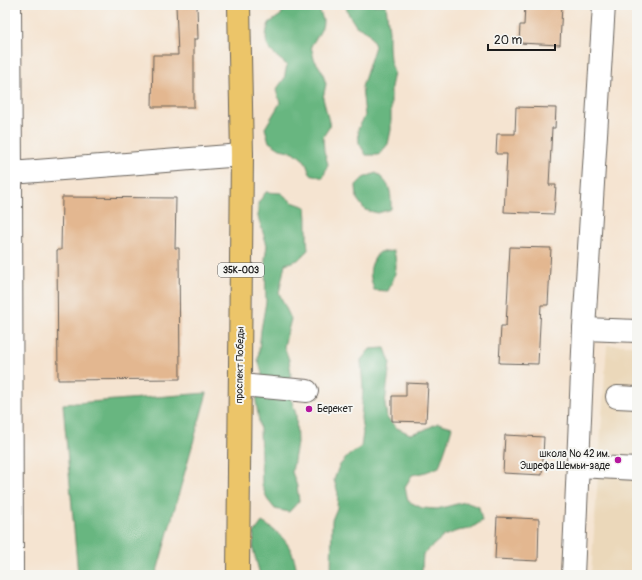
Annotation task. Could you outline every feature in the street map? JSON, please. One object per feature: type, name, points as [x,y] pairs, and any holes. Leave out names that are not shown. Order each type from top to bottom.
[{"type":"main road","name":"35К-003","points":[[239,5],[242,155]]},
{"type":"main road","name":"проспект Победы","points":[[238,575],[242,155]]},
{"type":"street","points":[[10,5],[8,143],[11,173],[12,575]]},
{"type":"street","points":[[573,575],[584,329],[604,5]]},
{"type":"street","points":[[11,173],[242,155]]},
{"type":"street","points":[[584,329],[637,331]]},
{"type":"street","points":[[240,385],[307,391]]},
{"type":"street","points":[[578,466],[637,469]]},
{"type":"shaded area","name":"школа № 42 им. Эшрефа Шемьи-заде","points":[[607,345],[637,345],[637,575],[591,575]]},
{"type":"green space","points":[[285,5],[319,5],[323,20],[322,28],[311,46],[314,59],[322,71],[326,84],[323,98],[330,126],[323,137],[324,151],[328,164],[323,178],[310,174],[305,161],[294,152],[280,149],[269,142],[265,128],[280,103],[276,90],[284,79],[287,65],[272,52],[267,43],[266,37],[269,23],[281,15]]},
{"type":"green space","points":[[345,5],[386,5],[390,60],[394,73],[391,87],[391,130],[388,144],[379,155],[366,155],[359,143],[358,129],[365,116],[362,87],[375,46],[369,33],[356,26]]},
{"type":"green space","points":[[376,173],[385,181],[389,188],[391,197],[391,209],[378,213],[365,210],[357,199],[356,185],[363,178]]},
{"type":"green space","points":[[266,192],[281,193],[292,202],[306,207],[307,213],[308,250],[298,260],[285,264],[279,293],[291,319],[284,346],[289,360],[291,374],[287,387],[296,414],[297,443],[292,472],[297,486],[299,501],[289,512],[275,509],[267,499],[262,485],[260,430],[256,401],[262,373],[258,360],[266,302],[265,259],[267,245],[258,217],[258,203]]},
{"type":"green space","points":[[394,251],[396,271],[388,291],[374,290],[370,274],[373,262],[379,252]]},
{"type":"green space","points":[[385,348],[390,362],[385,404],[387,418],[397,428],[410,434],[424,430],[438,423],[452,427],[439,467],[412,475],[405,487],[408,501],[422,508],[437,509],[465,502],[479,507],[482,521],[470,529],[457,531],[444,536],[423,554],[423,575],[331,575],[332,520],[337,508],[338,493],[334,480],[339,466],[349,455],[361,447],[363,433],[361,418],[363,389],[361,360],[370,349]]},
{"type":"green space","points":[[207,393],[156,575],[78,575],[63,404]]},
{"type":"green space","points":[[262,522],[276,532],[291,550],[297,575],[260,575],[253,549],[254,533]]},
{"type":"building","points":[[176,5],[197,5],[198,39],[194,39],[194,107],[152,107],[153,55],[178,55]]},
{"type":"building","points":[[525,5],[562,5],[560,45],[519,43],[520,25],[524,25]]},
{"type":"building","points":[[516,107],[556,108],[555,128],[552,128],[549,185],[556,185],[554,214],[504,212],[507,154],[496,154],[497,134],[515,134]]},
{"type":"building","points":[[62,197],[176,198],[175,248],[179,248],[180,379],[58,380],[57,250],[61,250]]},
{"type":"building","points":[[510,247],[551,248],[548,305],[541,305],[538,364],[499,363],[501,326],[506,326]]},
{"type":"building","points":[[406,383],[428,384],[426,422],[392,421],[392,396],[406,396]]},
{"type":"building","points":[[505,435],[544,437],[542,475],[503,473]]},
{"type":"building","points":[[497,517],[539,519],[538,561],[495,559]]},
{"type":"place","name":"Берекет","points":[[309,409]]},
{"type":"place","name":"школа № 42 им. Эшрефа Шемьи-заде","points":[[618,460]]}]
